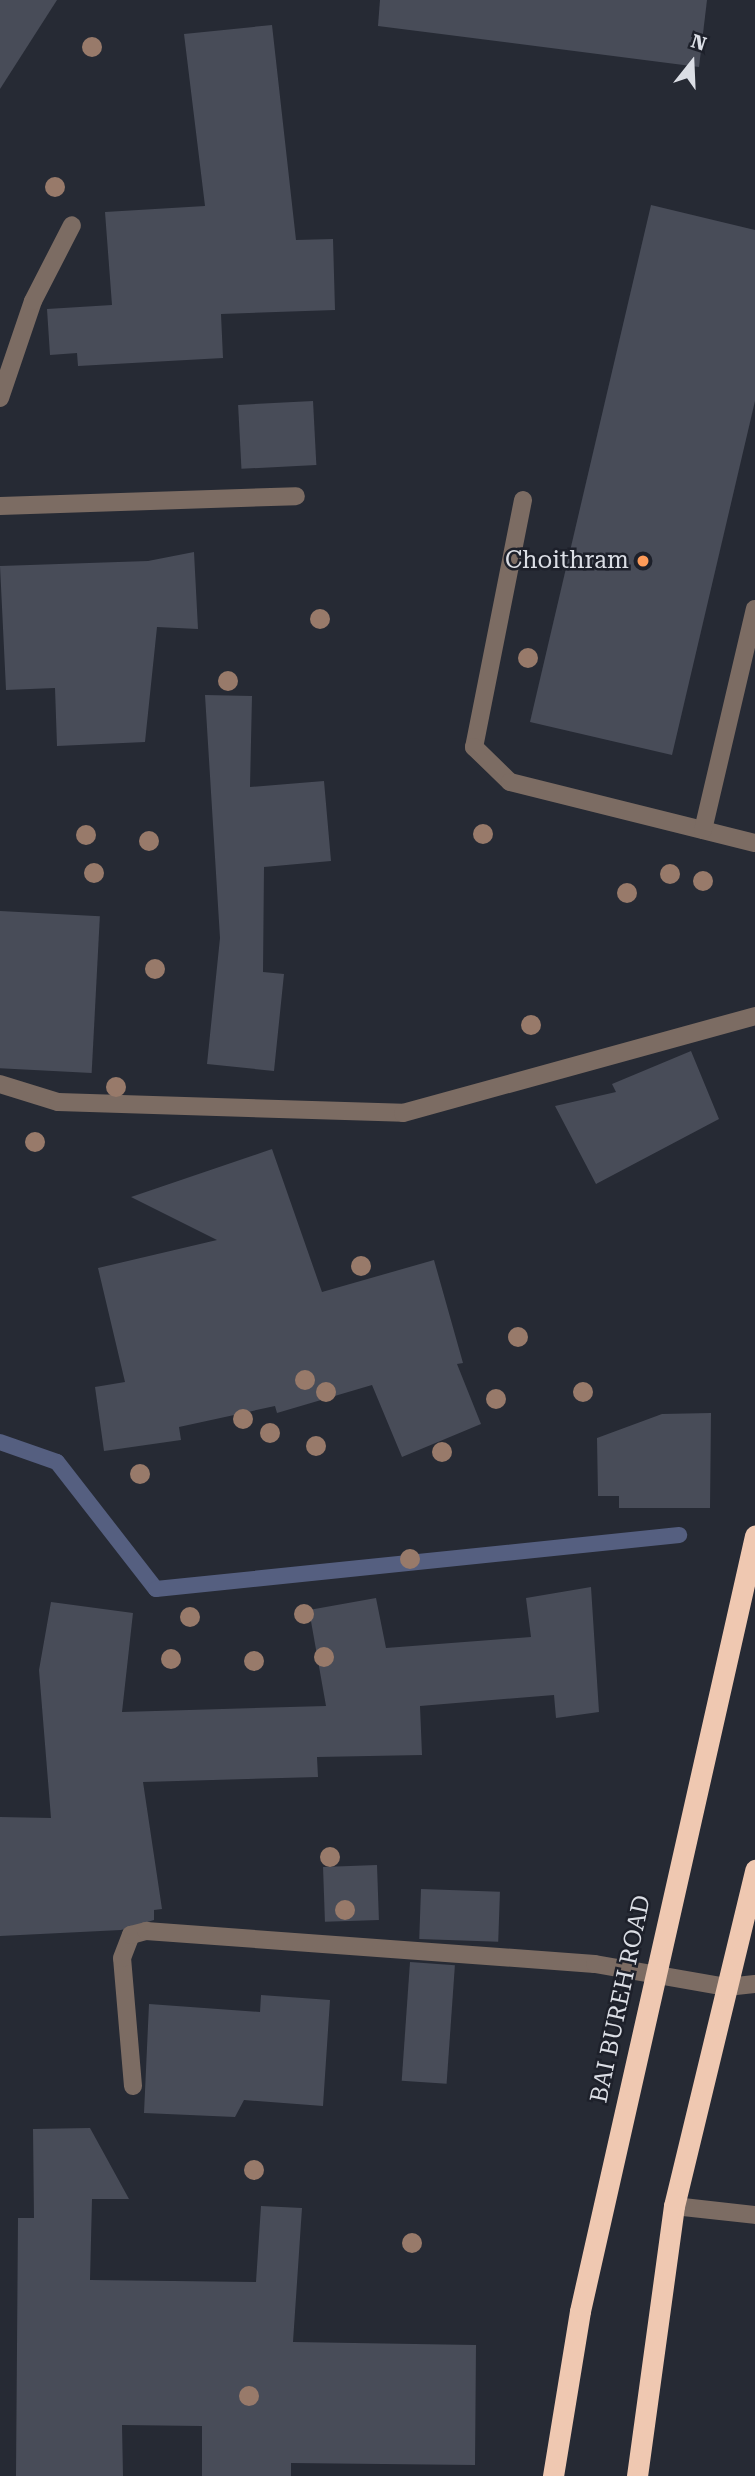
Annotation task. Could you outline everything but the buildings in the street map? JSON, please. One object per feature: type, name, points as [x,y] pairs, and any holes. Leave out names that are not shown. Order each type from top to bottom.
[{"type":"highway","name":"BAI BUREH ROAD","points":[[553,2476],[580,2311],[653,1976],[755,1536]]},
{"type":"highway","points":[[637,2476],[674,2206],[755,1870]]},
{"type":"street","points":[[0,398],[33,301],[72,225]]},
{"type":"street","points":[[0,506],[296,496]]},
{"type":"street","points":[[523,500],[474,747],[510,782],[755,843]]},
{"type":"street","points":[[703,830],[755,609]]},
{"type":"street","points":[[0,1084],[58,1102],[403,1113],[755,1016]]},
{"type":"street","points":[[133,2086],[122,1958],[131,1935],[146,1931],[595,1964],[727,1987],[755,1984]]},
{"type":"street","points":[[674,2206],[755,2215]]},
{"type":"waterway","points":[[0,1442],[57,1462],[156,1589],[679,1535]]},
{"type":"place","name":"Choithram","points":[[643,561]]}]
